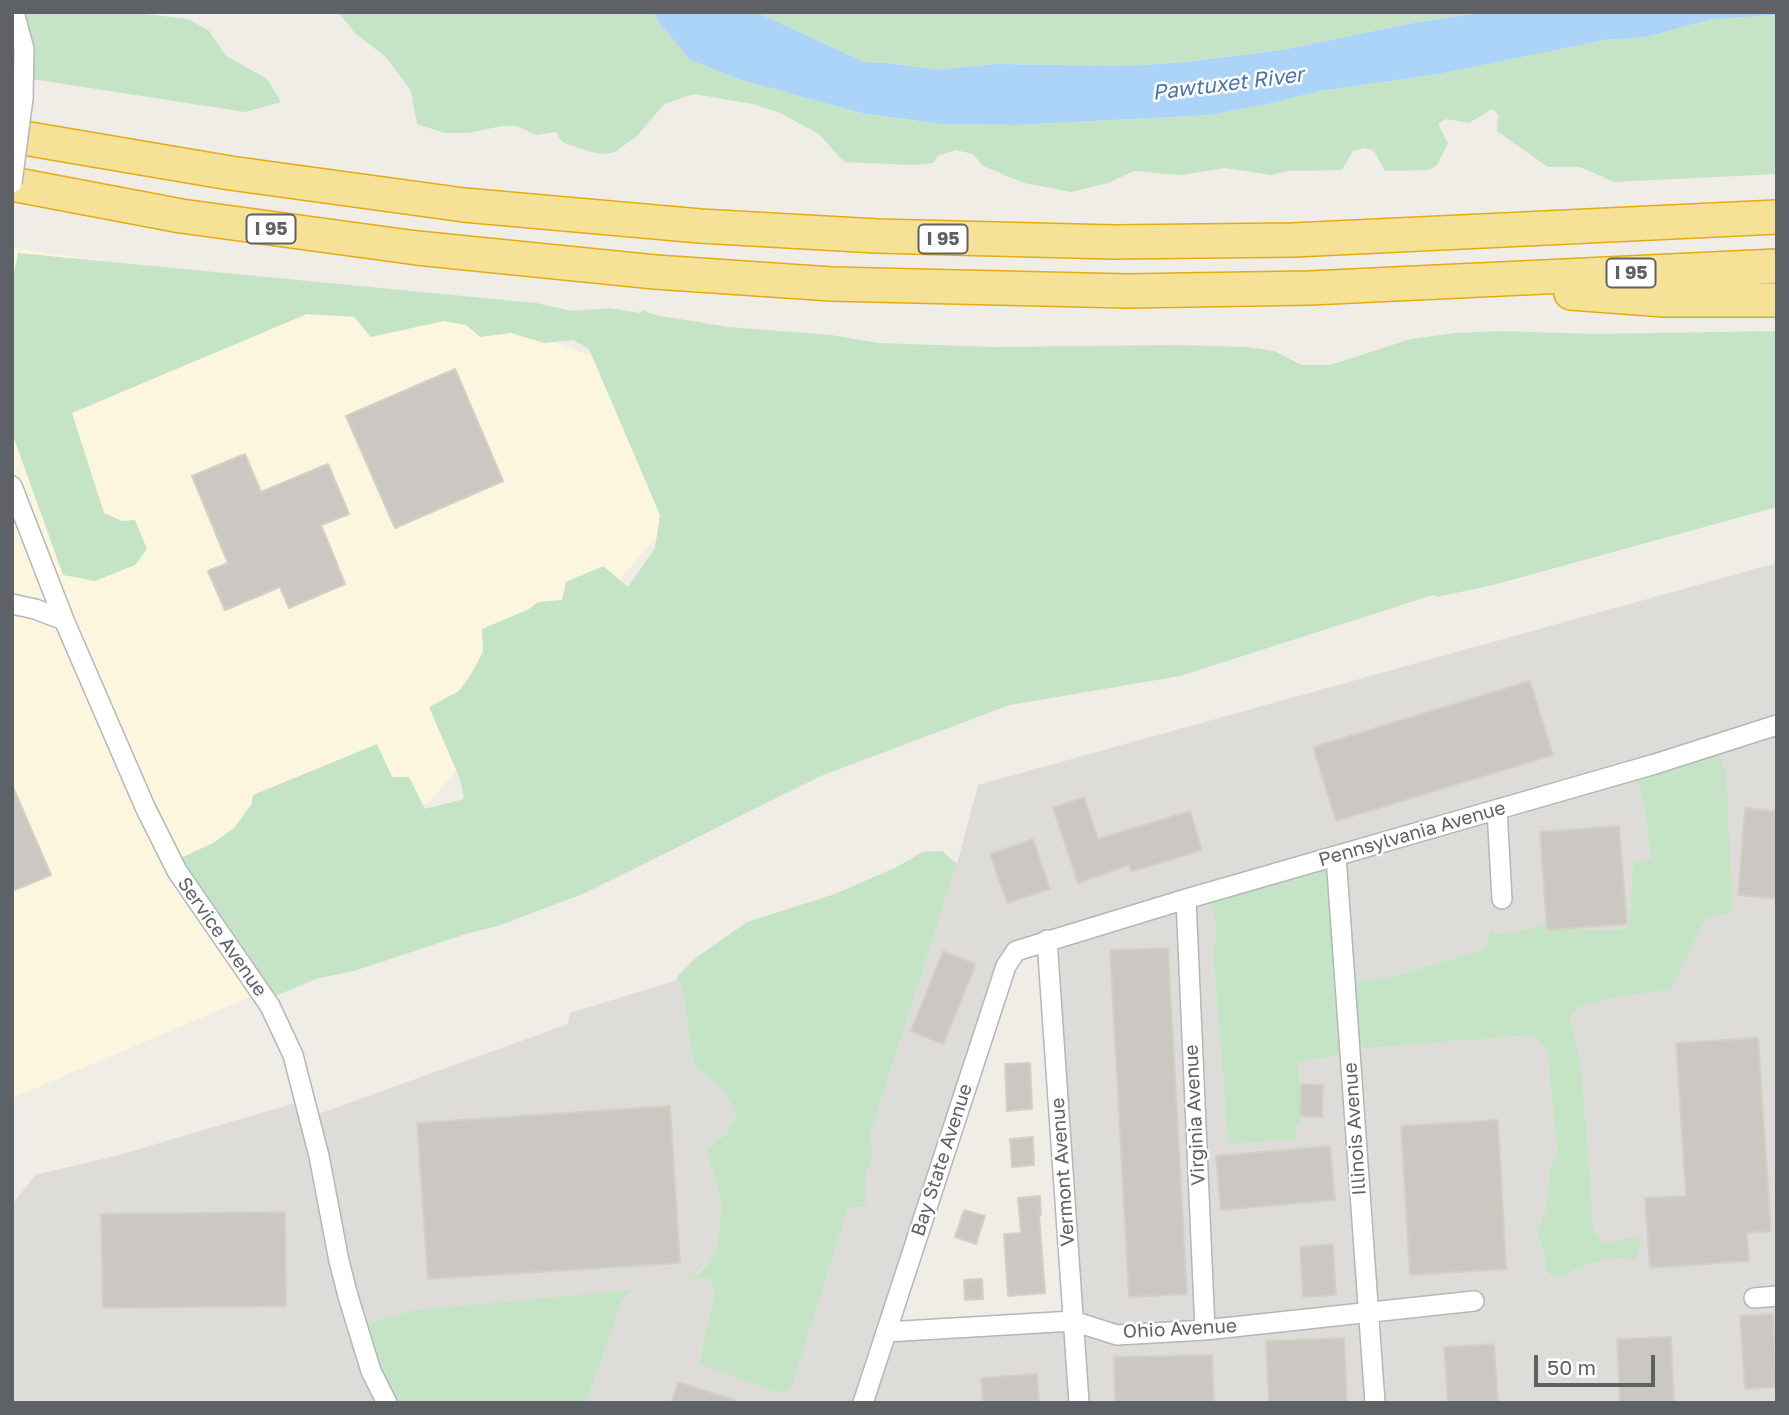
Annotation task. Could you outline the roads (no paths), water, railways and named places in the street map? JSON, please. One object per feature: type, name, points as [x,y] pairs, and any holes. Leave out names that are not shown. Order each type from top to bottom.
[{"type":"highway","name":"I 95","points":[[12,136],[218,172],[464,205],[700,226],[865,236],[1113,242],[1293,240],[1777,217]]},
{"type":"highway","name":"I 95","points":[[12,184],[181,216],[357,241],[532,261],[716,277],[892,286],[1127,291],[1310,288],[1777,266]]},
{"type":"highway","points":[[1485,281],[1636,299],[1777,300]]},
{"type":"street","points":[[12,184],[23,98],[24,49],[15,12]]},
{"type":"street","name":"Service Avenue","points":[[12,486],[64,620],[145,807],[177,871],[270,1006],[293,1055],[320,1156],[339,1261],[350,1304],[371,1371],[387,1403]]},
{"type":"street","points":[[12,604],[64,620]]},
{"type":"street","name":"Pennsylvania Avenue","points":[[1047,940],[1655,764],[1777,725]]},
{"type":"street","points":[[1497,810],[1502,899]]},
{"type":"street","name":"Illinois Avenue","points":[[1336,856],[1375,1403]]},
{"type":"street","name":"Virginia Avenue","points":[[1186,899],[1205,1330]]},
{"type":"street","name":"Vermont Avenue","points":[[1047,940],[1079,1403]]},
{"type":"street","name":"Bay State Avenue","points":[[863,1403],[1006,966],[1016,951],[1047,940]]},
{"type":"street","points":[[1754,1298],[1777,1296]]},
{"type":"street","name":"Ohio Avenue","points":[[887,1332],[1073,1321],[1117,1335],[1205,1330],[1474,1301]]},
{"type":"water","name":"Pawtuxet River","points":[[653,12],[756,12],[864,62],[939,70],[992,64],[1128,66],[1185,62],[1282,50],[1413,23],[1485,12],[1777,12],[1777,15],[1713,19],[1646,37],[1605,40],[1439,74],[1320,91],[1211,115],[1014,125],[942,124],[865,114],[741,80],[690,60]]}]
